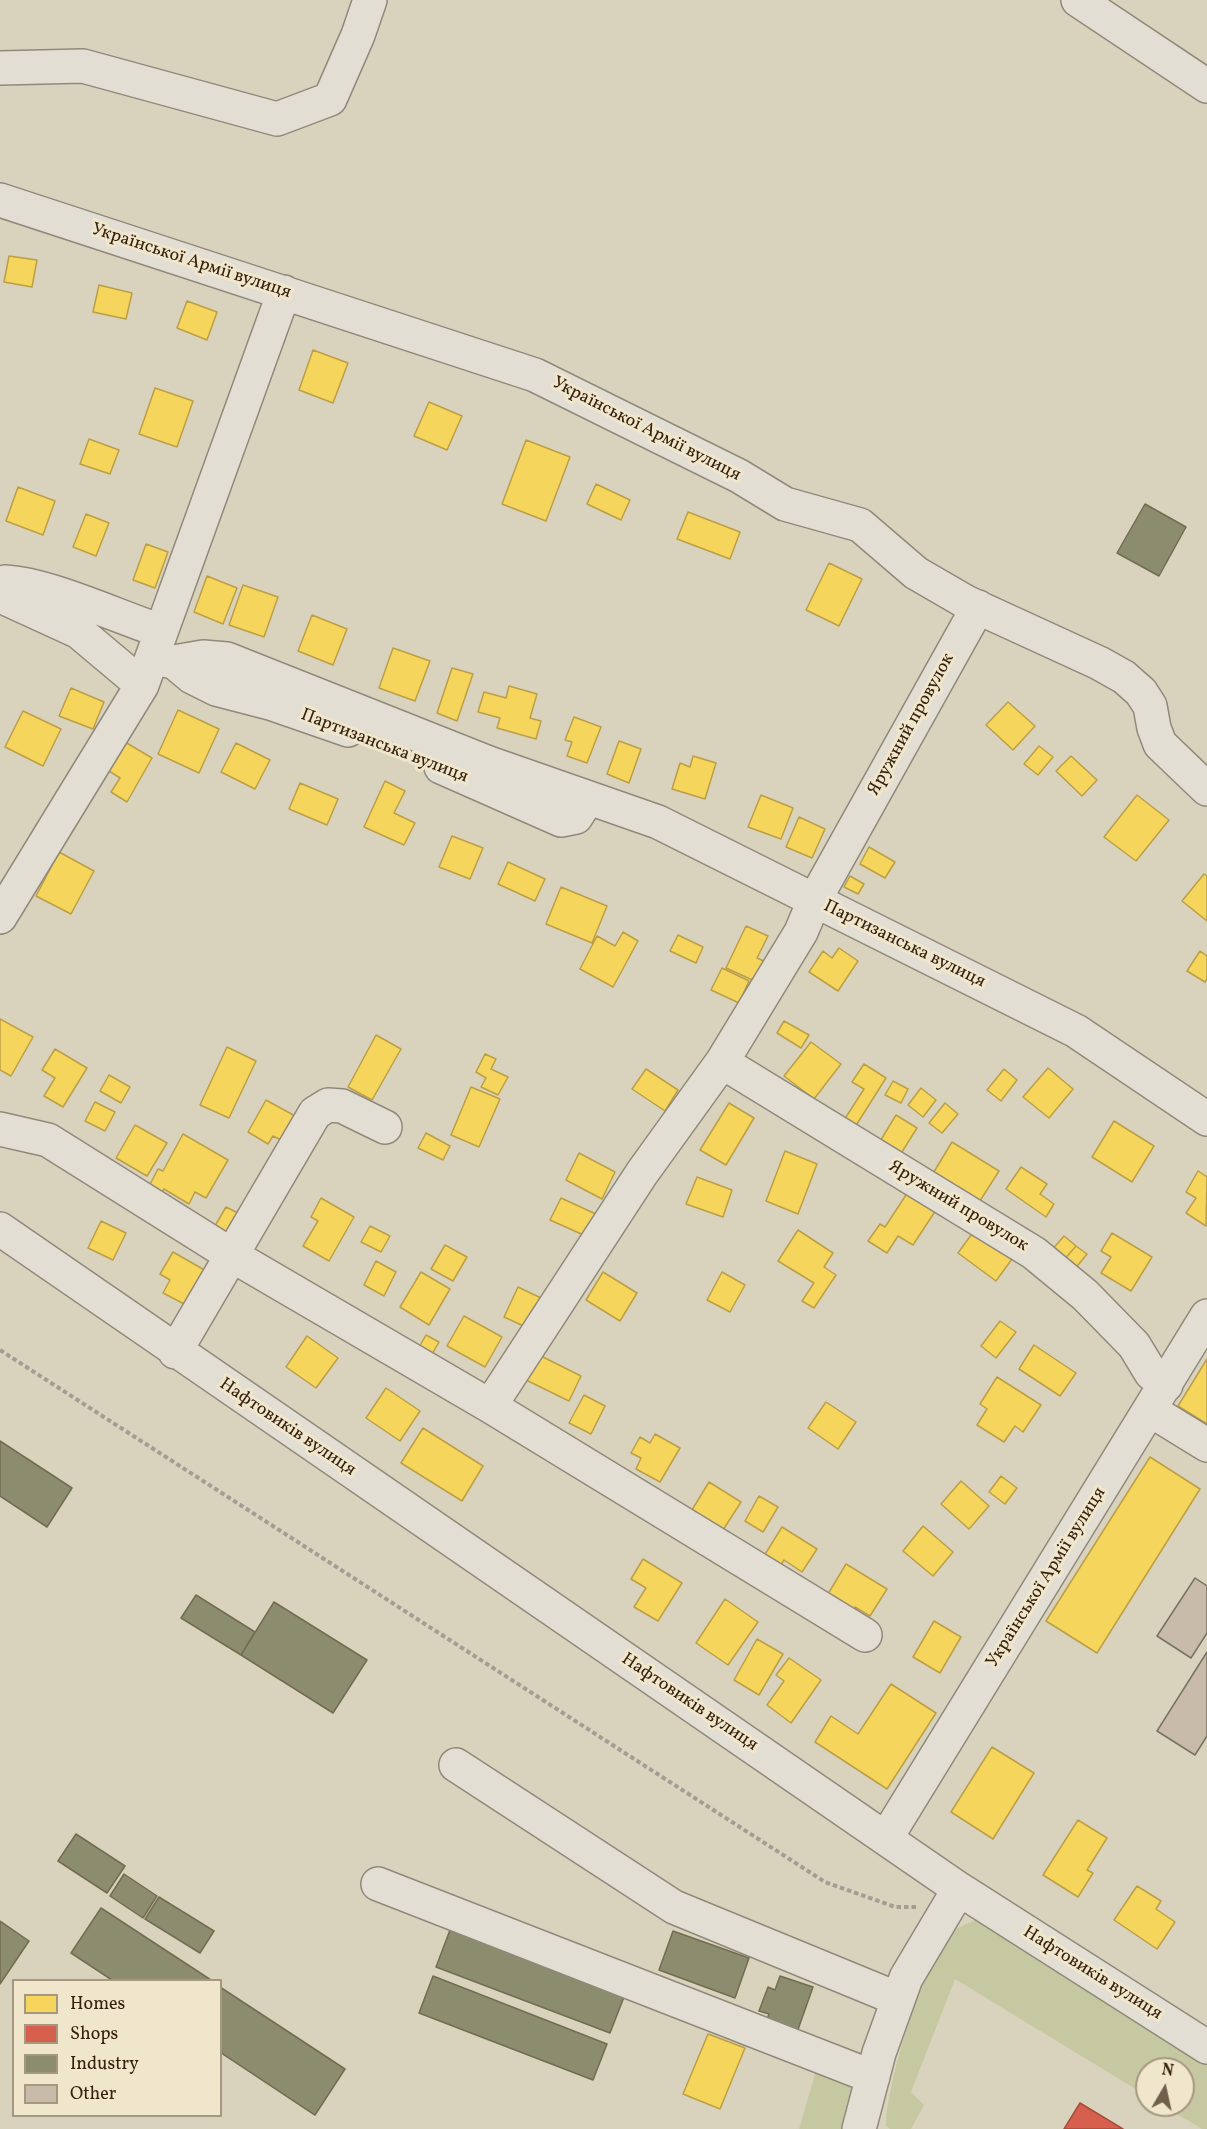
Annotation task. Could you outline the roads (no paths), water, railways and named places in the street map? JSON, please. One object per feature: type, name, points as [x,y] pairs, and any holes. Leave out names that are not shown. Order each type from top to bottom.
[{"type":"street","points":[[0,68],[84,66],[277,119],[330,99],[370,0]]},
{"type":"street","points":[[1078,0],[1207,86]]},
{"type":"street","name":"Української Армії вулиця","points":[[0,200],[536,375],[739,476],[785,504],[860,525],[916,573],[978,607],[1124,677],[1141,692],[1150,706],[1160,744],[1207,789]]},
{"type":"street","points":[[0,917],[157,659],[284,292]]},
{"type":"street","name":"Партизанська вулиця","points":[[0,582],[20,583],[42,590],[157,659],[216,689],[270,703],[401,749],[561,820],[576,817],[588,798],[658,822],[1076,1031],[1207,1119]]},
{"type":"street","name":"Партизанська вулиця","points":[[0,592],[7,598],[79,632],[157,659]]},
{"type":"street","name":"Яружний провулок","points":[[490,1406],[642,1173],[722,1062],[801,932],[814,901],[978,607]]},
{"type":"street","name":"Яружний провулок","points":[[722,1062],[1034,1253],[1085,1295],[1134,1345],[1151,1373],[1158,1398],[1207,1445]]},
{"type":"street","points":[[175,1352],[315,1113],[328,1105],[342,1106],[385,1127]]},
{"type":"street","points":[[0,1129],[48,1140],[233,1256],[490,1406],[865,1635]]},
{"type":"street","name":"Нафтовиків вулиця","points":[[0,1229],[175,1352],[886,1838],[953,1898],[1207,2047]]},
{"type":"street","name":"Української Армії вулиця","points":[[886,1838],[1207,1316]]},
{"type":"street","points":[[456,1765],[674,1907],[898,1999]]},
{"type":"street","points":[[378,1884],[873,2077]]},
{"type":"street","points":[[863,2125],[873,2077],[906,1977],[953,1898]]}]
